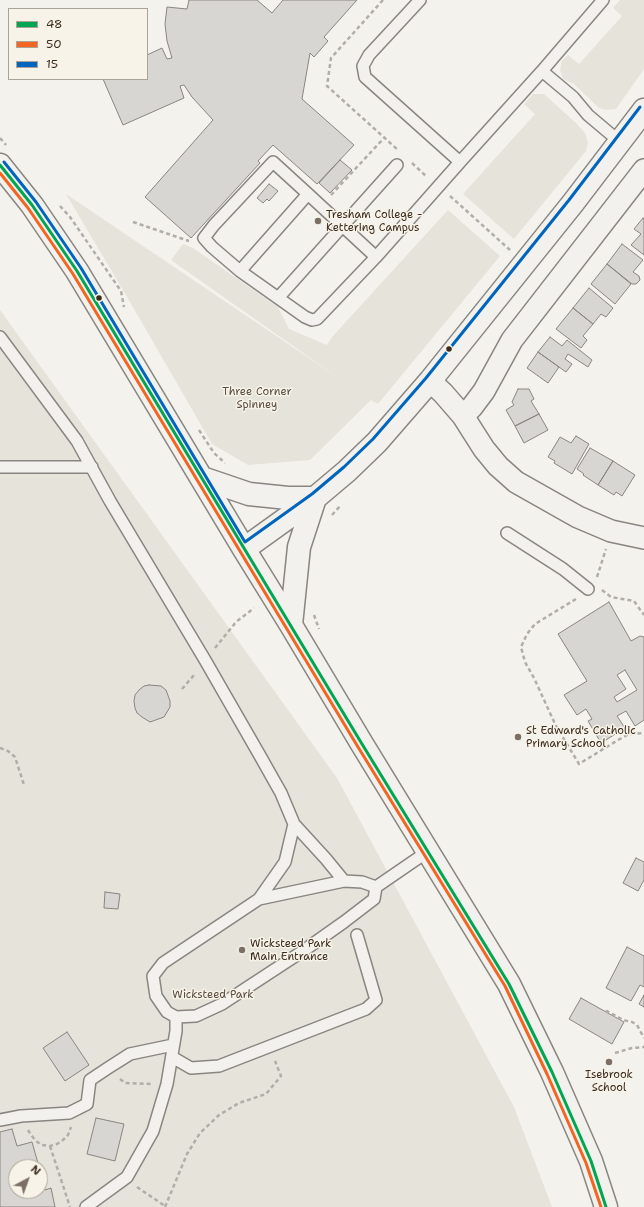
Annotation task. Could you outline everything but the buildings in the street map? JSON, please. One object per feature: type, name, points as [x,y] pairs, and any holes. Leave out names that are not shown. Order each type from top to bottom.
[{"type":"main road","points":[[244,549],[315,498],[347,471],[377,442],[430,381],[573,203],[644,110]]},
{"type":"main road","points":[[0,165],[26,196],[77,271],[427,852],[509,984],[555,1079],[590,1161],[606,1207]]},
{"type":"main road","points":[[202,478],[249,494],[288,498],[315,498]]},
{"type":"main road","points":[[291,625],[299,547],[315,498]]},
{"type":"street","points":[[463,416],[484,391],[512,340],[644,170]]},
{"type":"street","points":[[430,381],[443,393],[463,416],[484,449],[498,466],[516,482],[578,517],[611,530],[644,538]]},
{"type":"lane","points":[[420,0],[369,55],[363,66],[365,77],[460,162]]},
{"type":"lane","points":[[376,257],[273,162],[214,225],[204,238],[212,247],[240,271],[305,317],[312,320],[317,319],[376,257],[542,71],[597,2]]},
{"type":"lane","points":[[542,71],[572,97],[588,115],[620,142]]},
{"type":"lane","points":[[278,298],[397,165]]},
{"type":"lane","points":[[240,271],[308,194]]},
{"type":"lane","points":[[0,338],[77,441],[110,501],[259,754],[281,793],[294,824],[344,881]]},
{"type":"lane","points":[[0,467],[92,467]]},
{"type":"lane","points":[[507,533],[591,586]]},
{"type":"lane","points":[[260,899],[285,862],[294,824]]},
{"type":"lane","points":[[376,887],[362,882],[344,881],[260,899],[162,963],[153,976],[156,996],[167,1012],[176,1017],[196,1016],[222,1004],[303,951],[374,899],[376,887],[427,852]]},
{"type":"lane","points":[[172,1057],[191,1068],[219,1066],[366,1009],[376,1000],[357,936]]},
{"type":"lane","points":[[86,1207],[127,1177],[153,1130],[167,1084],[172,1057],[176,1017]]},
{"type":"lane","points":[[0,1120],[29,1115],[69,1113],[86,1104],[90,1080],[108,1068],[130,1054],[173,1045]]},
{"type":"path","points":[[446,193],[510,251]]},
{"type":"path","points":[[611,530],[599,571],[591,586],[581,595],[535,624],[527,634],[522,647],[525,662],[556,726],[579,764],[629,734],[644,733]]},
{"type":"path","points":[[591,586],[611,597],[634,601],[644,615]]},
{"type":"path","points":[[0,748],[8,751],[15,757],[24,785]]},
{"type":"path","points":[[606,1012],[607,1011],[623,1020],[637,1025],[644,1038]]},
{"type":"path","points":[[127,1177],[140,1190],[165,1206],[187,1154],[200,1133],[219,1115],[239,1103],[266,1094],[280,1076],[269,1047]]},
{"type":"path","points":[[615,1053],[632,1048],[644,1047]]},
{"type":"path","points":[[108,1068],[125,1083],[167,1084]]},
{"type":"path","points":[[29,1115],[27,1122],[28,1128],[36,1141],[50,1146],[64,1140],[68,1135]]},
{"type":"path","points":[[50,1146],[70,1207]]},
{"type":"green space","points":[[620,0],[644,0],[644,69],[616,109],[605,110],[599,108],[574,84],[563,79],[560,70],[562,61],[568,55],[579,64],[622,16],[613,8]]},
{"type":"green space","points":[[533,94],[544,94],[585,133],[588,143],[586,151],[514,239],[463,194],[535,114],[524,104]]},
{"type":"green space","name":"Three Corner Spinney","points":[[66,194],[340,379],[171,260],[183,244],[193,248],[278,307],[289,329],[327,345],[332,337],[448,210],[500,256],[378,404],[371,400],[310,460],[248,465],[212,444]]},
{"type":"green space","name":"Wicksteed Park","points":[[0,310],[337,778],[514,1107],[552,1207],[0,1207]]},
{"type":"transit line","name":"15","points":[[4,162],[36,202],[81,268],[245,542],[312,494],[344,467],[373,439],[426,378],[569,200],[640,107]]},
{"type":"transit line","name":"48","points":[[0,165],[32,205],[77,271],[362,744],[509,984],[552,1072],[591,1161],[606,1207]]},
{"type":"transit line","name":"50","points":[[0,173],[28,208],[73,274],[358,747],[505,986],[547,1074],[586,1163],[601,1207]]},
{"type":"place","name":"Tresham College - Kettering Campus","points":[[318,221]]},
{"type":"place","name":"St Edward's Catholic Primary School","points":[[518,737]]},
{"type":"place","name":"Wicksteed Park Main Entrance","points":[[242,950]]},
{"type":"place","name":"Isebrook School","points":[[609,1062]]}]
